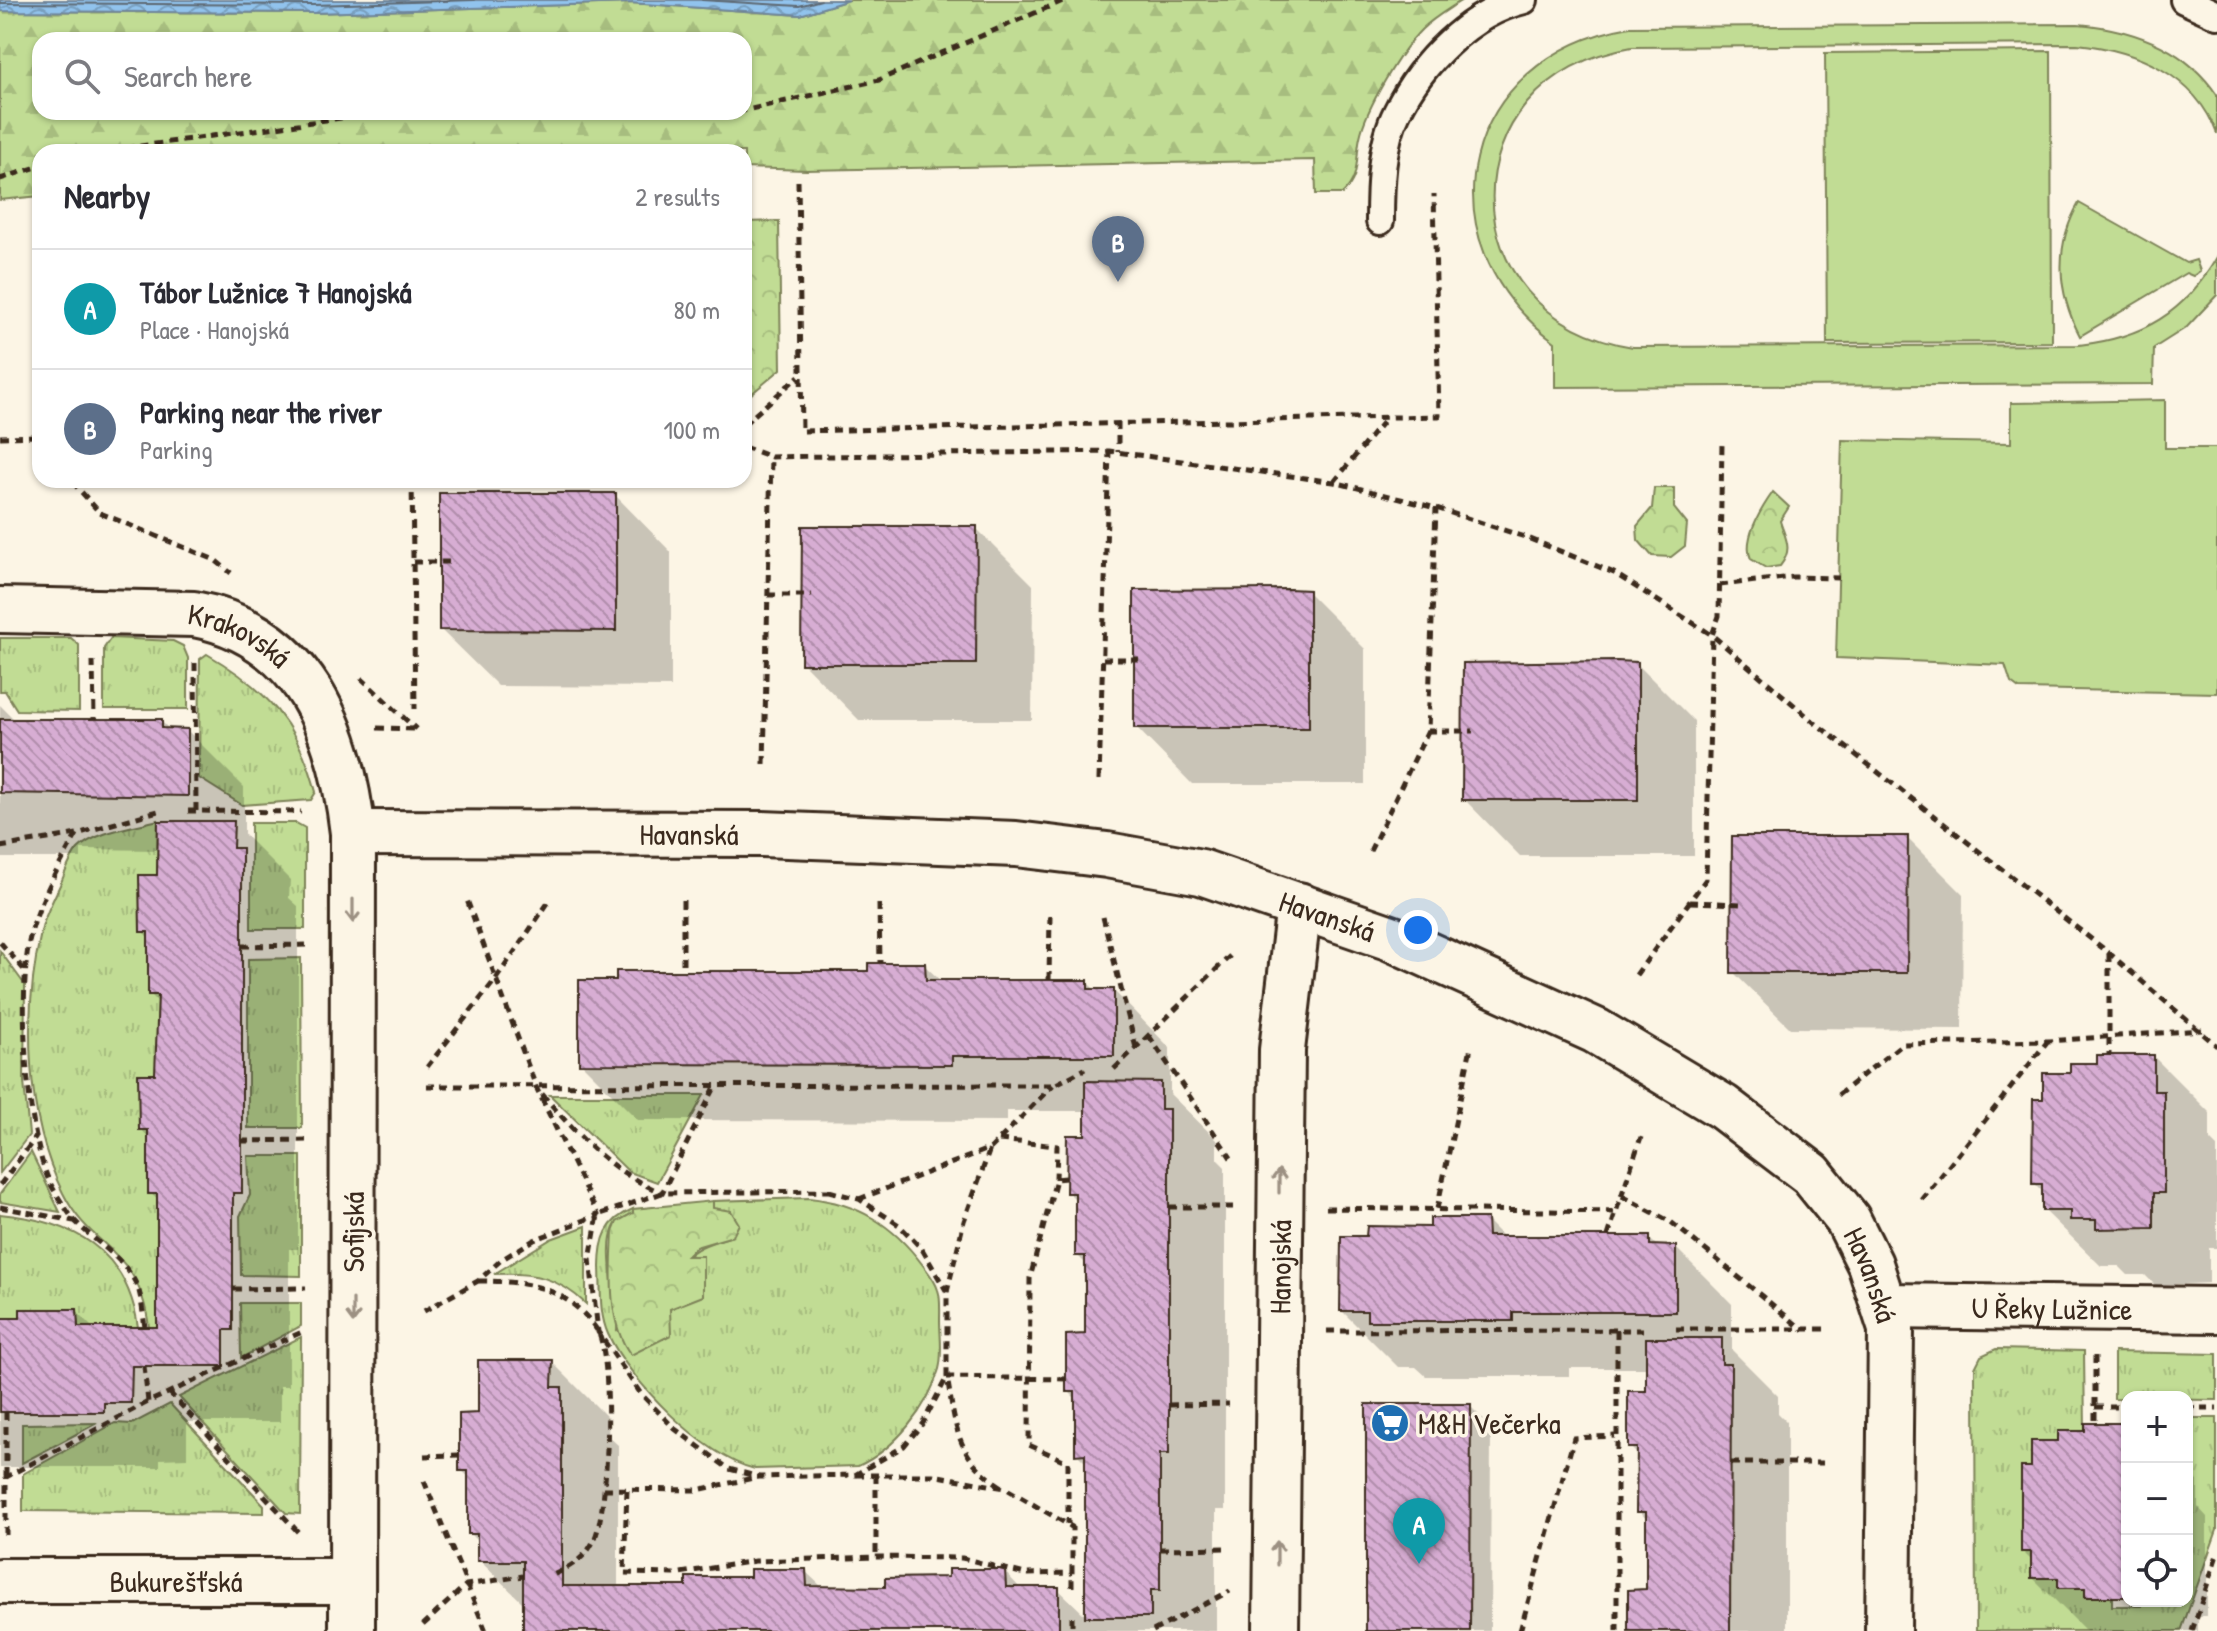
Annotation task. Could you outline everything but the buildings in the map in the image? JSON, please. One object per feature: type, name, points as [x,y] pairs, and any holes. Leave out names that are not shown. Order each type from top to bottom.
[{"type":"street","name":"Krakovská","points":[[0,610],[194,614],[226,620],[252,632],[294,669],[331,728],[352,822]]},
{"type":"street","name":"Havanská","points":[[352,822],[1016,844],[1107,855],[1201,872],[1299,905],[1454,964],[1567,1017],[1723,1107],[1811,1174],[1848,1220],[1886,1306],[1891,1329],[1888,1631]]},
{"type":"street","name":"Sofijská","points":[[352,822],[352,1631]]},
{"type":"street","name":"Hanojská","points":[[1276,1631],[1260,1557],[1278,1331],[1282,1050],[1299,905]]},
{"type":"street","name":"U Řeky Lužnice","points":[[1886,1306],[2217,1310]]},
{"type":"street","name":"Bukurešťská","points":[[3,1581],[351,1581]]},
{"type":"lane","points":[[1380,221],[1380,183],[1395,114],[1426,64],[1476,21],[1524,0]]},
{"type":"lane","points":[[2184,0],[2217,15]]},
{"type":"path","points":[[752,109],[879,80],[1065,0]]},
{"type":"path","points":[[155,144],[326,120]]},
{"type":"path","points":[[0,179],[32,169]]},
{"type":"path","points":[[798,181],[802,431],[1439,416],[1434,194]]},
{"type":"path","points":[[752,417],[800,375]]},
{"type":"path","points":[[1334,482],[1387,417]]},
{"type":"path","points":[[1118,422],[1118,452]]},
{"type":"path","points":[[0,437],[32,436]]},
{"type":"path","points":[[1636,975],[1706,879],[1712,635],[1719,616],[1722,443]]},
{"type":"path","points":[[752,450],[771,457],[1109,451],[1334,482],[1436,508],[1525,537],[1614,573],[1712,635],[1814,722],[2109,953],[2217,1046]]},
{"type":"path","points":[[1099,780],[1109,451]]},
{"type":"path","points":[[764,764],[771,457]]},
{"type":"path","points":[[78,488],[100,513],[215,560],[234,576]]},
{"type":"path","points":[[412,488],[415,709]]},
{"type":"path","points":[[1370,851],[1428,731],[1436,508]]},
{"type":"path","points":[[413,562],[449,562]]},
{"type":"path","points":[[1720,585],[1793,577],[1839,578]]},
{"type":"path","points":[[768,595],[812,595]]},
{"type":"path","points":[[194,614],[192,811],[352,822]]},
{"type":"path","points":[[93,646],[94,719]]},
{"type":"path","points":[[1103,659],[1144,659]]},
{"type":"path","points":[[374,727],[416,729]]},
{"type":"path","points":[[1428,731],[1473,731]]},
{"type":"path","points":[[0,847],[77,834],[158,811]]},
{"type":"path","points":[[77,834],[45,893],[30,935],[26,972],[27,1062],[36,1136],[51,1186],[75,1221],[114,1253],[138,1289],[145,1327]]},
{"type":"path","points":[[467,900],[536,1087],[598,1215],[590,1259],[598,1332],[608,1377],[604,1489],[595,1539],[570,1567],[553,1575]]},
{"type":"path","points":[[427,1067],[496,979],[550,900]]},
{"type":"path","points":[[683,900],[683,971]]},
{"type":"path","points":[[1690,902],[1742,904]]},
{"type":"path","points":[[879,904],[880,963]]},
{"type":"path","points":[[1049,980],[1050,914]]},
{"type":"path","points":[[1103,917],[1136,1048]]},
{"type":"path","points":[[0,942],[26,972]]},
{"type":"path","points":[[242,946],[316,945]]},
{"type":"path","points":[[1114,1069],[1233,953]]},
{"type":"path","points":[[2109,953],[2109,1055]]},
{"type":"path","points":[[1838,1095],[1902,1044],[2048,1041],[2202,1030]]},
{"type":"path","points":[[1149,1036],[1234,1163]]},
{"type":"path","points":[[1922,1200],[2048,1041]]},
{"type":"path","points":[[1437,1209],[1471,1047]]},
{"type":"path","points":[[859,1199],[991,1148],[1054,1085],[1085,1069]]},
{"type":"path","points":[[427,1086],[1054,1085]]},
{"type":"path","points":[[536,1087],[580,1137],[627,1178],[662,1193]]},
{"type":"path","points":[[662,1193],[715,1087]]},
{"type":"path","points":[[0,1185],[36,1136]]},
{"type":"path","points":[[1608,1236],[1641,1137]]},
{"type":"path","points":[[242,1141],[316,1140]]},
{"type":"path","points":[[999,1140],[1057,1146],[1056,1179],[1030,1278],[1029,1445],[1068,1462],[1068,1524]]},
{"type":"path","points":[[991,1148],[964,1221],[947,1292],[947,1377],[960,1445],[978,1471],[1072,1527],[1072,1587]]},
{"type":"path","points":[[1056,1179],[1066,1178]]},
{"type":"path","points":[[424,1311],[478,1281],[501,1260],[534,1240],[662,1193],[829,1191],[859,1199],[899,1225],[922,1249],[947,1292]]},
{"type":"path","points":[[1622,1196],[1671,1222],[1802,1329]]},
{"type":"path","points":[[0,1207],[75,1221]]},
{"type":"path","points":[[1169,1207],[1242,1207]]},
{"type":"path","points":[[1312,1208],[1617,1212]]},
{"type":"path","points":[[478,1281],[541,1285],[557,1291],[598,1332],[641,1394],[675,1429],[729,1469],[759,1477]]},
{"type":"path","points":[[233,1289],[315,1288]]},
{"type":"path","points":[[6,1477],[148,1402],[353,1310]]},
{"type":"path","points":[[1676,1329],[1824,1329]]},
{"type":"path","points":[[1617,1330],[1617,1631]]},
{"type":"path","points":[[1278,1331],[1646,1330]]},
{"type":"path","points":[[2095,1343],[2095,1423]]},
{"type":"path","points":[[144,1366],[148,1402]]},
{"type":"path","points":[[947,1377],[1066,1379]]},
{"type":"path","points":[[855,1475],[904,1446],[923,1423],[947,1377]]},
{"type":"path","points":[[169,1392],[301,1535]]},
{"type":"path","points":[[1169,1405],[1242,1404]]},
{"type":"path","points":[[2095,1407],[2121,1407]]},
{"type":"path","points":[[2193,1408],[2217,1408]]},
{"type":"path","points":[[3,1581],[6,1412]]},
{"type":"path","points":[[1520,1631],[1574,1438],[1615,1436]]},
{"type":"path","points":[[424,1456],[459,1455]]},
{"type":"path","points":[[1731,1463],[1824,1463]]},
{"type":"path","points":[[604,1489],[697,1490],[759,1477],[855,1475],[933,1475],[1005,1488]]},
{"type":"path","points":[[876,1475],[876,1557]]},
{"type":"path","points":[[424,1481],[486,1631]]},
{"type":"path","points":[[627,1490],[624,1573],[674,1574],[755,1561],[876,1557],[962,1558],[1025,1574],[1072,1573]]},
{"type":"path","points":[[1160,1549],[1260,1557]]},
{"type":"path","points":[[2192,1631],[2217,1555]]},
{"type":"path","points":[[1153,1631],[1260,1557]]},
{"type":"path","points":[[423,1625],[466,1585],[523,1576]]},
{"type":"path","points":[[1072,1617],[1072,1631]]},
{"type":"green space","points":[[849,0],[1462,0],[1422,29],[1395,65],[1364,125],[1355,174],[1342,194],[1316,194],[1315,160],[806,170],[752,168],[752,144],[32,144],[32,197],[0,200],[0,11],[314,13],[630,3],[800,15]]},
{"type":"green space","points":[[2078,24],[2137,36],[2156,43],[2189,64],[2217,95],[2217,134],[2194,95],[2178,81],[2141,59],[2099,47],[2077,44],[1632,47],[1571,68],[1527,103],[1501,148],[1493,197],[1502,247],[1528,292],[1572,327],[1633,347],[2079,345],[2102,342],[2142,329],[2176,308],[2217,257],[2217,295],[2187,327],[2154,348],[2153,384],[1555,387],[1555,342],[1512,300],[1485,254],[1474,205],[1477,157],[1496,113],[1528,74],[1573,45],[1630,27]]},
{"type":"green space","points":[[2051,51],[2052,342],[1827,343],[1825,53]]},
{"type":"green space","points":[[2079,203],[2186,263],[2196,260],[2200,271],[2193,276],[2186,273],[2080,336],[2067,303],[2062,269],[2065,236]]},
{"type":"green space","points":[[779,221],[781,369],[752,393],[752,222]]},
{"type":"green space","points":[[2165,400],[2165,448],[2217,448],[2217,693],[2019,689],[2011,683],[2005,665],[1836,658],[1842,440],[2011,443],[2011,403]]},
{"type":"green space","points":[[1654,488],[1674,488],[1674,508],[1687,524],[1685,546],[1671,557],[1652,556],[1638,540],[1637,526],[1652,508]]},
{"type":"green space","points":[[1773,492],[1789,507],[1780,521],[1787,554],[1780,566],[1766,568],[1751,559],[1749,542],[1758,515]]},
{"type":"green space","points":[[0,638],[71,638],[79,645],[79,711],[17,710],[5,691],[0,691]]},
{"type":"green space","points":[[111,638],[173,641],[183,646],[188,658],[188,709],[104,709],[104,648]]},
{"type":"green space","points":[[207,654],[247,680],[290,728],[309,768],[316,792],[311,800],[242,805],[199,778],[200,659]]},
{"type":"green space","points":[[158,820],[157,875],[139,875],[158,995],[156,1074],[139,1074],[139,1130],[148,1130],[157,1194],[157,1327],[149,1327],[135,1280],[125,1264],[75,1212],[50,1163],[35,1098],[30,1030],[35,963],[42,926],[72,857],[95,838]]},
{"type":"green space","points":[[251,823],[296,823],[305,828],[305,929],[251,929]]},
{"type":"green space","points":[[0,951],[25,985],[24,1082],[29,1135],[0,1173]]},
{"type":"green space","points":[[301,958],[302,1128],[248,1128],[248,959]]},
{"type":"green space","points":[[550,1095],[704,1095],[657,1182],[629,1172]]},
{"type":"green space","points":[[31,1152],[60,1212],[0,1202],[0,1194]]},
{"type":"green space","points":[[248,1156],[301,1156],[301,1276],[241,1275],[240,1216],[250,1195]]},
{"type":"green space","points":[[809,1198],[843,1205],[873,1218],[911,1250],[933,1279],[939,1293],[940,1363],[934,1384],[918,1412],[897,1438],[872,1459],[858,1466],[755,1469],[735,1462],[692,1434],[651,1394],[618,1353],[603,1318],[601,1248],[611,1225],[633,1209],[633,1213],[617,1223],[610,1245],[617,1330],[670,1309],[686,1259],[702,1247],[733,1236],[713,1208],[713,1201]]},
{"type":"green space","points":[[713,1201],[713,1208],[731,1211],[739,1224],[733,1236],[696,1247],[687,1256],[703,1256],[703,1296],[670,1309],[671,1335],[631,1355],[618,1328],[612,1296],[613,1232],[617,1222],[633,1213],[633,1209]]},
{"type":"green space","points":[[0,1214],[50,1224],[92,1244],[108,1258],[122,1277],[132,1300],[138,1327],[78,1327],[76,1309],[21,1309],[20,1318],[0,1318]]},
{"type":"green space","points":[[586,1226],[586,1304],[565,1288],[544,1278],[494,1274],[551,1239]]},
{"type":"green space","points":[[240,1303],[301,1303],[301,1326],[241,1358]]},
{"type":"green space","points":[[301,1337],[300,1514],[286,1513],[179,1397]]},
{"type":"green space","points":[[1996,1349],[2084,1351],[2085,1431],[2058,1431],[2058,1441],[2031,1441],[2031,1467],[2021,1468],[2021,1552],[2031,1552],[2031,1578],[2058,1578],[2058,1588],[2085,1588],[2112,1597],[2112,1606],[2190,1607],[2181,1631],[1976,1631],[1975,1368],[1981,1356]]},
{"type":"green space","points":[[2114,1352],[2217,1354],[2217,1400],[2193,1400],[2193,1391],[2121,1391],[2121,1399],[2114,1399]]},
{"type":"green space","points":[[170,1404],[264,1505],[264,1513],[23,1511],[23,1474],[115,1423],[132,1424]]},
{"type":"green space","points":[[2193,1418],[2217,1418],[2217,1530],[2193,1597]]},
{"type":"green space","points":[[97,1423],[22,1463],[22,1424]]},
{"type":"water","points":[[0,0],[849,0],[800,15],[630,3],[314,13],[0,11]]},
{"type":"place","name":"Parking near the river","points":[[1118,282]]},
{"type":"place","name":"M&H Večerka","points":[[1390,1423]]},
{"type":"place","name":"Tábor Lužnice 7 Hanojská","points":[[1419,1564]]}]
